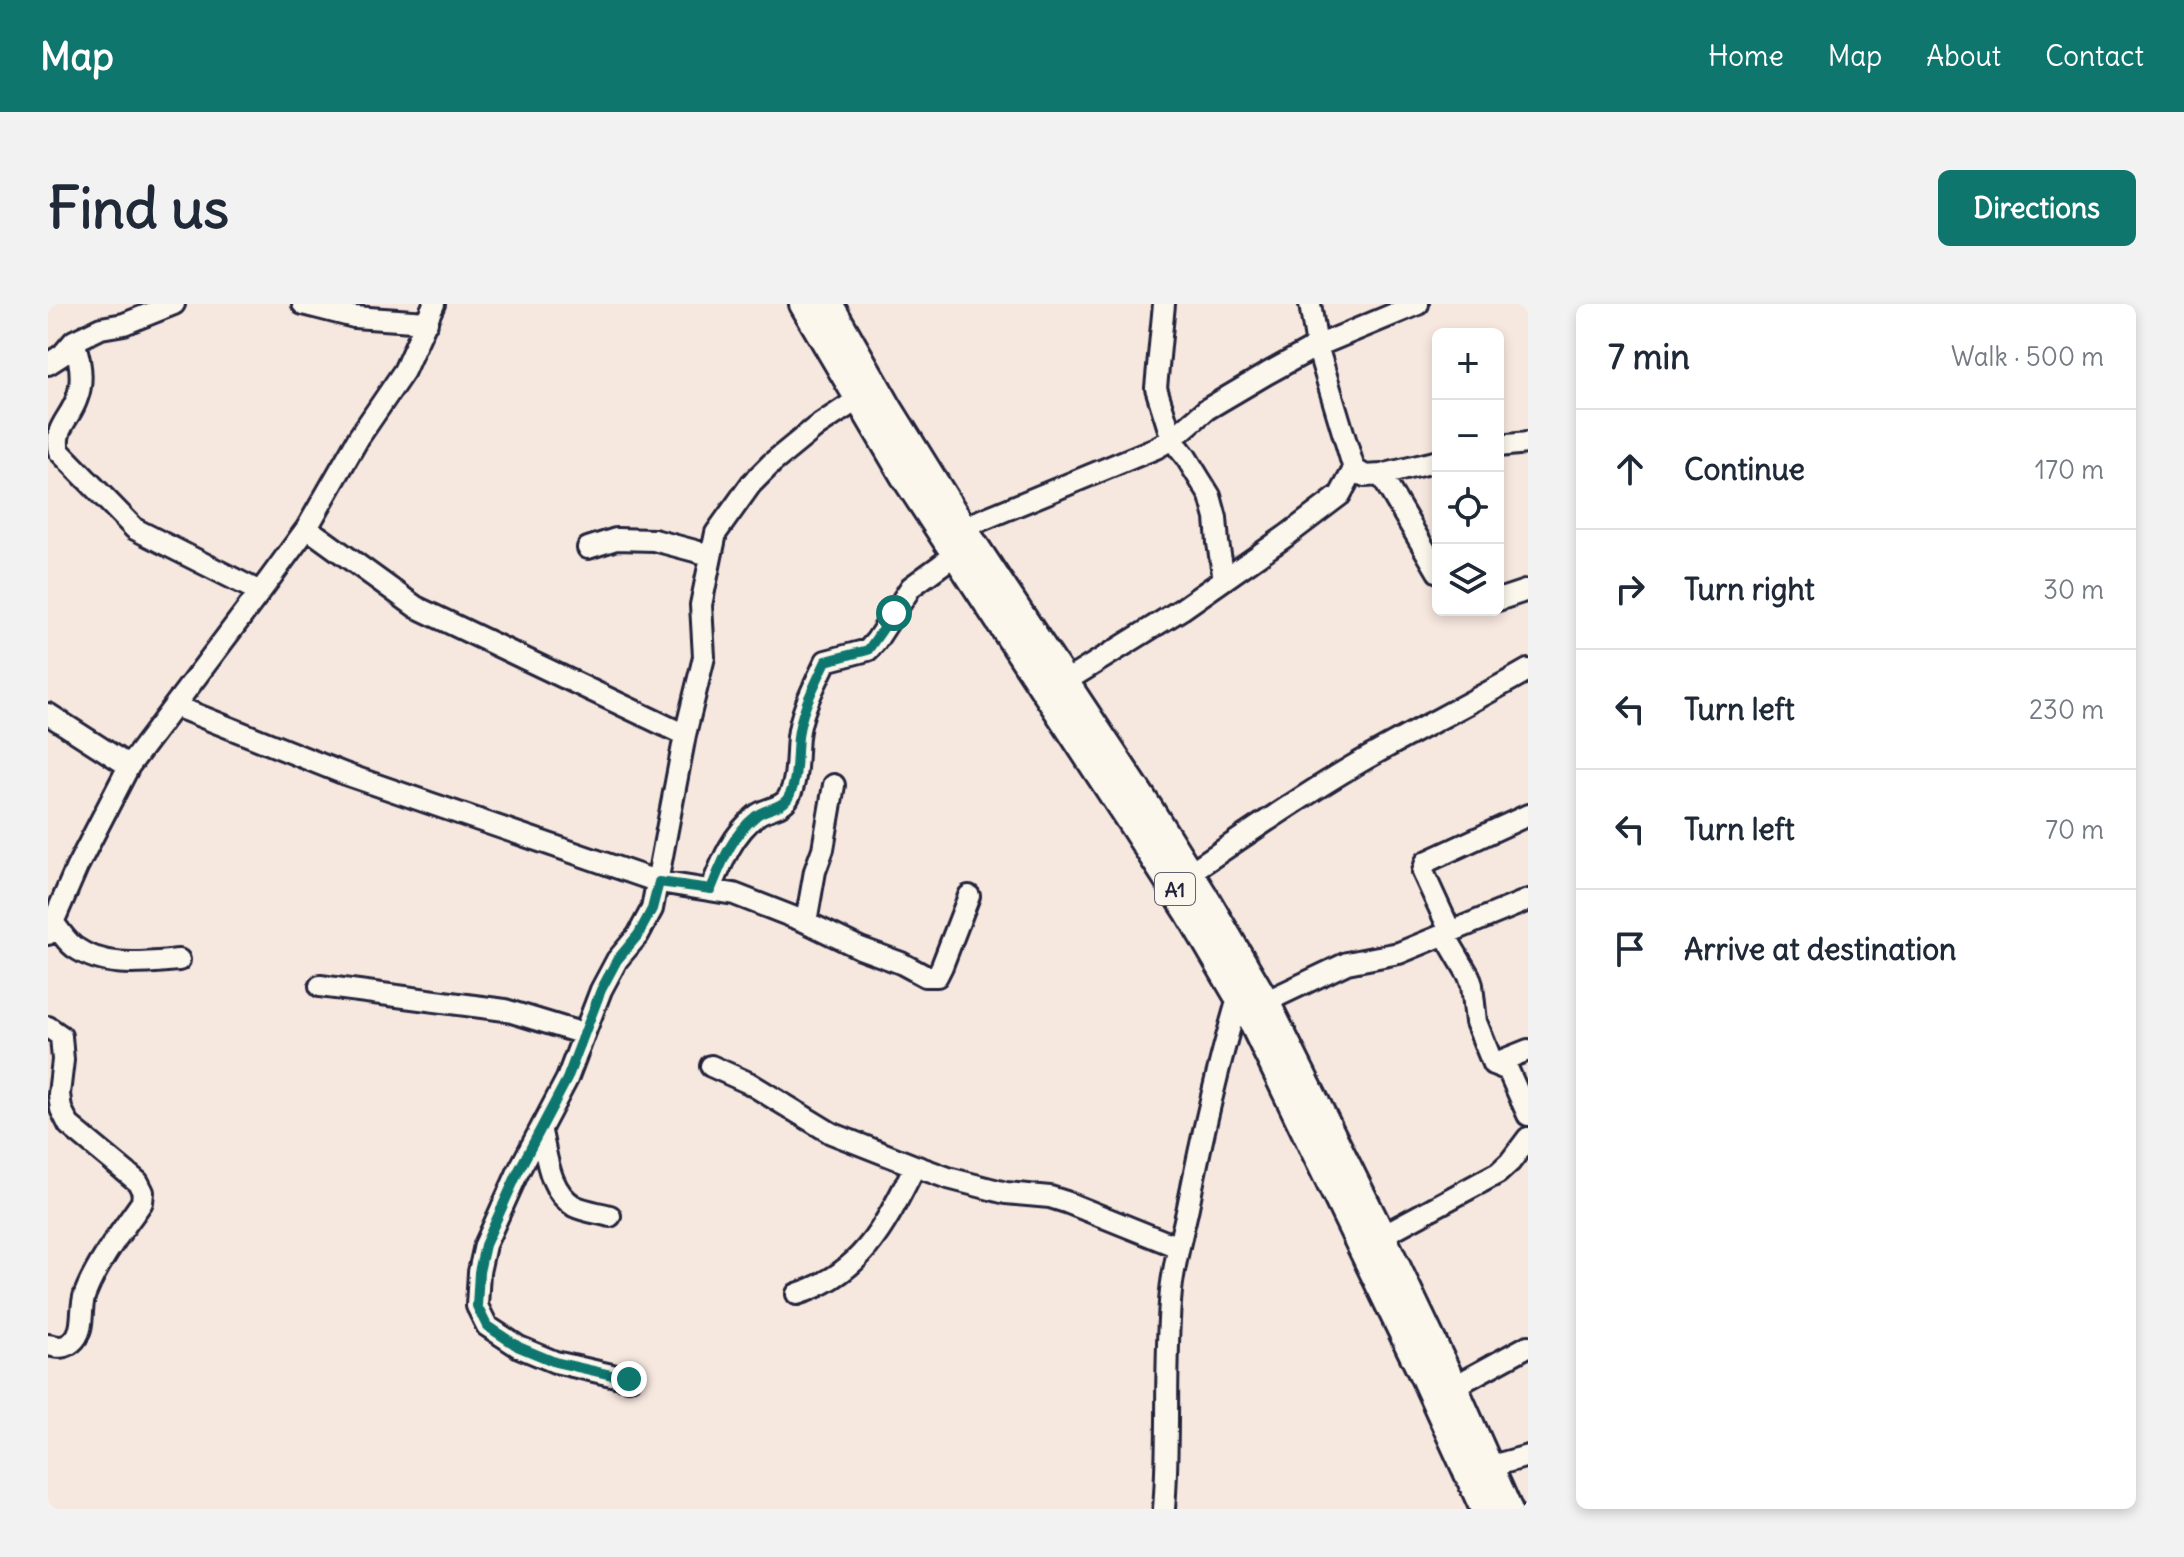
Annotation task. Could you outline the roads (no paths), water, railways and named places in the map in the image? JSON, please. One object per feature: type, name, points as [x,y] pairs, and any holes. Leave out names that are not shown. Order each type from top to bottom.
[{"type":"highway","name":"A1","points":[[804,304],[904,474],[959,541]]},
{"type":"highway","name":"A1","points":[[828,304],[959,541],[1055,688],[1158,862],[1252,998],[1301,1118],[1485,1509]]},
{"type":"highway","name":"A1","points":[[1055,688],[1189,873],[1252,998],[1381,1236],[1507,1509]]},
{"type":"street","points":[[48,364],[62,355],[74,341],[101,328],[124,324],[174,304]]},
{"type":"street","points":[[179,960],[130,965],[102,959],[72,946],[50,928],[77,867],[129,766],[307,528],[359,437],[404,371],[431,313],[354,317],[303,304]]},
{"type":"street","points":[[1164,304],[1156,388],[1172,439],[1210,496],[1224,579]]},
{"type":"street","points":[[1310,304],[1317,346],[1354,469],[1365,476],[1381,475],[1432,462]]},
{"type":"street","points":[[711,889],[731,845],[741,831],[766,809],[780,806],[788,798],[806,707],[826,661],[868,650],[911,587],[959,541],[1172,439],[1207,409],[1317,346],[1418,304]]},
{"type":"street","points":[[74,341],[81,363],[78,398],[58,433],[56,442],[59,451],[135,529],[260,592]]},
{"type":"street","points":[[629,1379],[555,1362],[519,1347],[487,1326],[477,1306],[479,1272],[485,1245],[518,1172],[567,1079],[601,990],[617,960],[638,935],[652,909],[685,735],[704,657],[701,605],[716,533],[751,484],[772,463],[816,427],[860,398]]},
{"type":"street","points":[[1504,445],[1528,443]]},
{"type":"street","points":[[1055,688],[1182,609],[1340,495],[1354,469]]},
{"type":"street","points":[[1381,475],[1432,562]]},
{"type":"street","points":[[307,528],[416,607],[685,735]]},
{"type":"street","points":[[588,548],[616,539],[654,540],[710,555]]},
{"type":"street","points":[[1504,598],[1528,590]]},
{"type":"street","points":[[1189,873],[1358,763],[1528,670]]},
{"type":"street","points":[[175,706],[345,774],[659,882],[734,894],[806,922],[925,976],[937,976],[969,896]]},
{"type":"street","points":[[48,714],[129,766]]},
{"type":"street","points":[[806,922],[834,785]]},
{"type":"street","points":[[1528,815],[1426,862],[1423,872],[1472,985],[1476,1022],[1493,1064],[1508,1070],[1528,1115]]},
{"type":"street","points":[[1164,1509],[1171,1291],[1178,1247],[1221,1055],[1252,998],[1347,963],[1399,953],[1528,900]]},
{"type":"street","points":[[320,986],[505,1010],[584,1034]]},
{"type":"street","points":[[48,1027],[61,1036],[63,1060],[59,1094],[61,1109],[69,1125],[138,1182],[143,1192],[142,1202],[92,1276],[82,1302],[81,1329],[72,1342],[61,1347],[48,1345]]},
{"type":"street","points":[[1493,1064],[1528,1050]]},
{"type":"street","points":[[711,1066],[749,1083],[831,1133],[915,1166],[1006,1193],[1050,1197],[1178,1247]]},
{"type":"street","points":[[541,1132],[552,1180],[562,1196],[574,1206],[610,1216]]},
{"type":"street","points":[[1381,1236],[1498,1173],[1528,1138]]},
{"type":"street","points":[[797,1294],[816,1288],[860,1257],[887,1221],[915,1166]]},
{"type":"street","points":[[1453,1387],[1528,1346]]},
{"type":"street","points":[[1488,1467],[1528,1456]]}]
